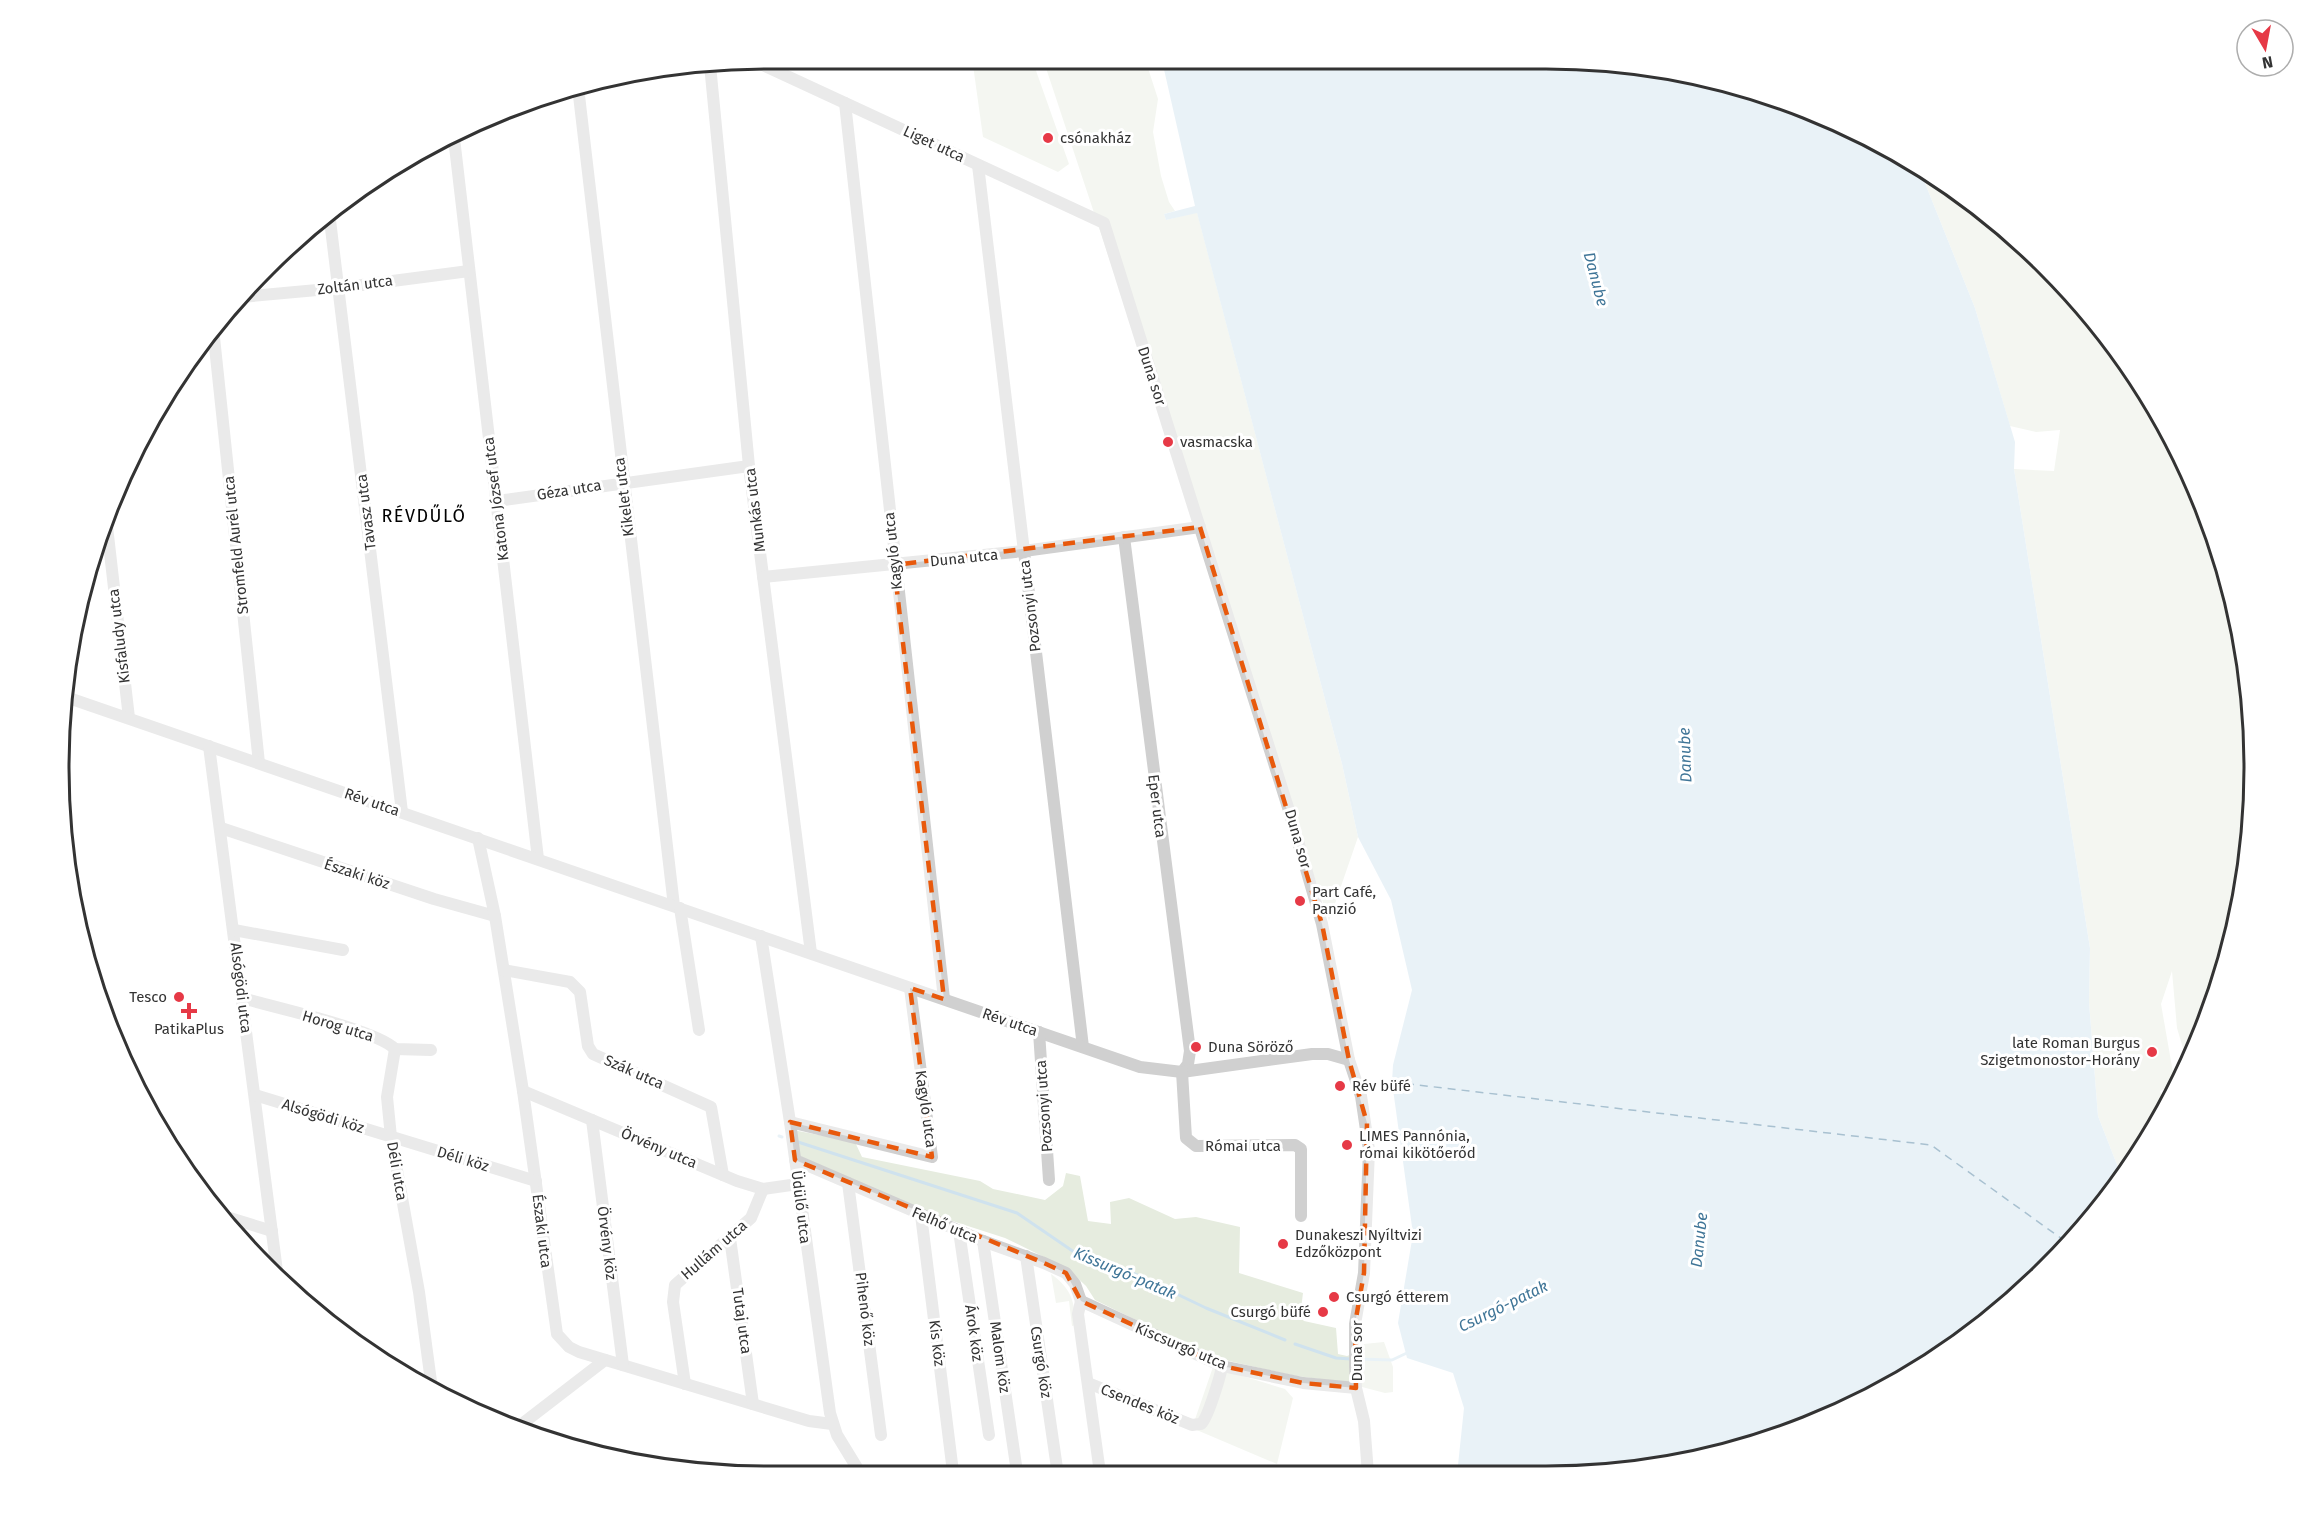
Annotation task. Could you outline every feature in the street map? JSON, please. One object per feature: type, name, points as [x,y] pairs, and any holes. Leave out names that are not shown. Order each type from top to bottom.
[{"type":"street","name":"Liget utca","points":[[772,69],[1104,223]]},
{"type":"street","name":"Munkás utca","points":[[711,71],[750,466],[811,953]]},
{"type":"street","name":"Kikelet utca","points":[[579,95],[622,482],[677,907]]},
{"type":"street","name":"Kagyló utca","points":[[845,103],[894,566],[944,999]]},
{"type":"street","name":"Katona József utca","points":[[455,143],[538,859]]},
{"type":"street","name":"Pozsonyi utca","points":[[978,165],[1083,1047]]},
{"type":"street","name":"Tavasz utca","points":[[330,223],[402,812]]},
{"type":"street","name":"Duna sor","points":[[1104,223],[1323,924],[1348,1060],[1361,1096],[1369,1150],[1364,1273],[1355,1324],[1355,1366],[1356,1388],[1364,1421],[1367,1466]]},
{"type":"street","name":"Zoltán utca","points":[[253,296],[339,288],[469,271]]},
{"type":"street","name":"Stromfeld Aurél utca","points":[[214,340],[259,763]]},
{"type":"street","name":"Géza utca","points":[[497,501],[750,466]]},
{"type":"street","name":"Duna utca","points":[[763,578],[1024,551],[1200,527]]},
{"type":"street","name":"Kisfaludy utca","points":[[108,537],[129,718]]},
{"type":"street","name":"Eper utca","points":[[1124,537],[1190,1051],[1188,1064],[1182,1071]]},
{"type":"street","name":"Rév utca","points":[[72,699],[1140,1067],[1182,1071],[1312,1054],[1328,1054],[1348,1060]]},
{"type":"street","name":"Alsógödi utca","points":[[209,746],[276,1263]]},
{"type":"street","name":"Északi köz","points":[[221,828],[434,899],[495,916]]},
{"type":"street","name":"Északi utca","points":[[478,838],[504,970],[557,1334],[569,1347],[605,1360],[821,1424],[832,1424]]},
{"type":"street","points":[[677,907],[699,1030]]},
{"type":"street","points":[[234,930],[343,950]]},
{"type":"street","name":"Üdülő utca","points":[[761,936],[790,1122],[832,1424],[856,1466]]},
{"type":"street","name":"Szák utca","points":[[504,970],[570,982],[580,992],[588,1046],[593,1054],[711,1107],[723,1175]]},
{"type":"street","name":"Kagyló utca","points":[[790,1122],[932,1156],[910,988]]},
{"type":"street","name":"Horog utca","points":[[242,998],[367,1033],[387,1041],[395,1049],[431,1050]]},
{"type":"street","name":"Pozsonyi utca","points":[[1039,1032],[1049,1180]]},
{"type":"street","name":"Déli utca","points":[[395,1049],[395,1062],[387,1097],[391,1137],[419,1292],[431,1379]]},
{"type":"street","name":"Római utca","points":[[1182,1071],[1186,1138],[1190,1143],[1196,1146],[1295,1145],[1301,1149],[1301,1216]]},
{"type":"street","name":"Örvény utca","points":[[523,1091],[723,1175],[763,1189],[798,1184]]},
{"type":"street","name":"Alsógödi köz","points":[[255,1095],[391,1137]]},
{"type":"street","name":"Örvény köz","points":[[592,1120],[623,1365]]},
{"type":"street","name":"Déli köz","points":[[391,1137],[536,1180]]},
{"type":"street","name":"Felhő utca","points":[[795,1161],[983,1241],[1066,1273],[1075,1284],[1081,1301]]},
{"type":"street","name":"Pihenő köz","points":[[848,1183],[881,1435]]},
{"type":"street","name":"Hullám utca","points":[[685,1384],[673,1302],[675,1285],[751,1218],[763,1189]]},
{"type":"street","name":"Kis köz","points":[[921,1215],[952,1466]]},
{"type":"street","points":[[235,1220],[272,1231]]},
{"type":"street","name":"Árok köz","points":[[959,1231],[989,1435]]},
{"type":"street","name":"Tutaj utca","points":[[730,1238],[753,1404]]},
{"type":"street","name":"Malom köz","points":[[983,1241],[1016,1466]]},
{"type":"street","name":"Csurgó köz","points":[[1026,1256],[1057,1466]]},
{"type":"street","points":[[1081,1301],[1078,1314],[1099,1466]]},
{"type":"street","name":"Kiscsurgó utca","points":[[1081,1301],[1222,1366],[1286,1381],[1356,1388]]},
{"type":"street","points":[[525,1422],[605,1360]]},
{"type":"street","name":"Csendes köz","points":[[1088,1383],[1191,1425],[1201,1424],[1207,1418],[1209,1403],[1221,1380],[1222,1366]]},
{"type":"highlighted area","points":[[1200,527],[1322,924],[1349,1060],[1367,1123],[1364,1273],[1355,1324],[1356,1388],[1303,1383],[1222,1366],[1081,1301],[1066,1273],[795,1160],[790,1122],[932,1157],[910,988],[944,999],[894,565]]},
{"type":"shaded area","points":[[974,69],[1035,69],[1069,164],[1058,172],[983,137]]},
{"type":"shaded area","points":[[1046,69],[1148,69],[1158,99],[1153,132],[1161,176],[1169,202],[1175,211],[1164,214],[1166,220],[1197,212],[1342,764],[1358,837],[1329,921]]},
{"type":"shaded area","points":[[1924,181],[1971,213],[2039,274],[2100,342],[2126,379],[2150,418],[2191,500],[2207,543],[2231,631],[2243,722],[2244,768],[2243,813],[2231,904],[2207,992],[2184,1051],[2177,1028],[2172,971],[2161,1004],[2173,1073],[2165,1089],[2160,1091],[2162,1095],[2150,1117],[2118,1167],[2098,1116],[2089,1002],[2090,948],[2014,469],[2054,471],[2060,430],[2036,432],[2010,426],[1975,308]]},
{"type":"shaded area","points":[[793,1130],[855,1142],[862,1157],[980,1181],[993,1189],[1045,1200],[1063,1186],[1066,1173],[1080,1176],[1088,1221],[1111,1224],[1110,1202],[1129,1198],[1175,1219],[1196,1217],[1240,1227],[1239,1273],[1303,1293],[1300,1317],[1304,1321],[1336,1328],[1338,1354],[1347,1356],[1360,1351],[1364,1344],[1384,1342],[1393,1367],[1393,1392],[1385,1393],[1343,1382],[1296,1376],[1229,1361],[1169,1336],[1095,1300],[1086,1286],[1069,1270],[1005,1238],[940,1217],[795,1154]]},
{"type":"shaded area","points":[[1051,1274],[1068,1290],[1071,1296],[1076,1325],[1072,1326],[1069,1301],[1056,1303]]},
{"type":"shaded area","points":[[1213,1367],[1285,1389],[1293,1398],[1277,1464],[1192,1428]]},
{"type":"water","name":"Danube","points":[[1164,69],[1546,69],[1591,70],[1637,75],[1682,82],[1770,106],[1854,141],[1924,181],[1975,308],[2015,442],[2014,469],[2090,948],[2089,1002],[2098,1116],[2118,1167],[2071,1228],[2039,1261],[1971,1322],[1934,1348],[1895,1372],[1813,1413],[1770,1429],[1682,1453],[1591,1465],[1458,1466],[1464,1408],[1453,1373],[1407,1358],[1398,1323],[1413,1234],[1392,1082],[1393,1065],[1412,990],[1391,900],[1358,837],[1342,764],[1197,213],[1166,220],[1164,214],[1195,206]]},
{"type":"waterway","name":"Kissurgó-patak","points":[[798,1142],[1017,1213],[1077,1254],[1112,1263],[1206,1308],[1285,1340]]},
{"type":"waterway","name":"Csurgó-patak","points":[[1295,1344],[1336,1358],[1351,1359]]},
{"type":"waterway","name":"Csurgó-patak","points":[[1357,1359],[1392,1360],[1409,1352]]},
{"type":"ferry route","points":[[1392,1082],[1931,1145],[2061,1238]]},
{"type":"place","name":"csónakház","points":[[1048,138]]},
{"type":"place","name":"vasmacska","points":[[1168,442]]},
{"type":"place","name":"Part Café, Panzió","points":[[1300,901]]},
{"type":"place","name":"Tesco","points":[[179,997]]},
{"type":"place","name":"PatikaPlus","points":[[189,1011]]},
{"type":"place","name":"Duna Söröző","points":[[1196,1047]]},
{"type":"place","name":"late Roman Burgus Szigetmonostor-Horány","points":[[2152,1052]]},
{"type":"place","name":"Rév büfé","points":[[1340,1086]]},
{"type":"place","name":"LIMES Pannónia, római kikötőerőd","points":[[1347,1145]]},
{"type":"place","name":"Dunakeszi Nyíltvizi Edzőközpont","points":[[1283,1244]]},
{"type":"place","name":"Csurgó étterem","points":[[1334,1297]]},
{"type":"place","name":"Csurgó büfé","points":[[1323,1312]]},
{"type":"district","name":"RÉVDŰLŐ","points":[[424,516]]}]
